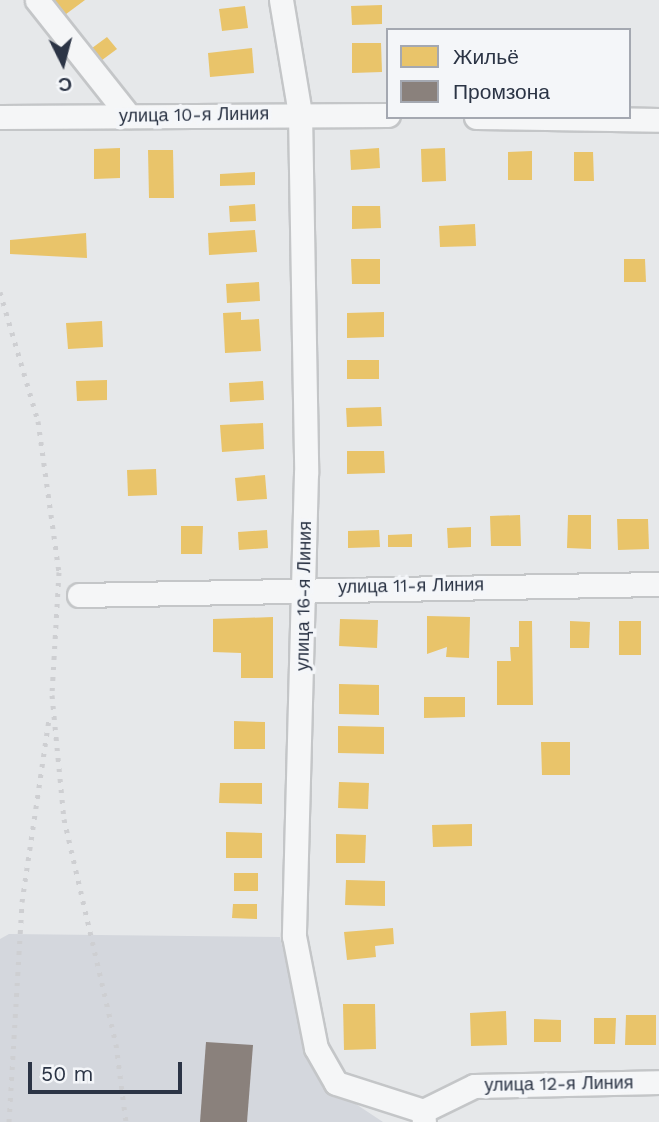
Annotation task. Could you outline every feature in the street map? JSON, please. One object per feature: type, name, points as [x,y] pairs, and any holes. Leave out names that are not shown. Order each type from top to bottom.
[{"type":"street","points":[[37,0],[129,116]]},
{"type":"street","name":"улица 16-я Линия","points":[[281,0],[300,113],[305,588],[293,936],[316,1048],[336,1083],[424,1116]]},
{"type":"street","name":"улица 10-я Линия","points":[[0,117],[300,113],[386,115]]},
{"type":"street","points":[[598,119],[659,120]]},
{"type":"street","name":"улица 11-я Линия","points":[[79,595],[305,588],[659,584]]},
{"type":"street","name":"улица 12-я Линия","points":[[424,1116],[474,1086],[659,1082]]},
{"type":"shaded area","points":[[9,934],[280,937],[305,1040],[324,1083],[383,1122],[0,1122],[0,939]]},
{"type":"building: Жильё","points":[[51,0],[85,0],[58,20]]},
{"type":"building: Жильё","points":[[382,5],[382,24],[352,25],[351,6]]},
{"type":"building: Жильё","points":[[245,6],[248,28],[222,31],[219,9]]},
{"type":"building: Жильё","points":[[107,37],[117,49],[94,66],[84,54]]},
{"type":"building: Жильё","points":[[352,43],[381,43],[382,72],[352,73]]},
{"type":"building: Жильё","points":[[252,48],[254,73],[210,77],[208,53]]},
{"type":"building: Жильё","points":[[120,148],[120,178],[94,179],[94,149]]},
{"type":"building: Жильё","points":[[379,148],[380,168],[351,170],[350,150]]},
{"type":"building: Жильё","points":[[445,148],[446,181],[422,182],[421,149]]},
{"type":"building: Жильё","points":[[148,150],[173,150],[174,198],[149,198]]},
{"type":"building: Жильё","points":[[532,151],[532,180],[508,180],[508,152]]},
{"type":"building: Жильё","points":[[574,152],[593,152],[594,181],[574,181]]},
{"type":"building: Жильё","points":[[255,172],[255,185],[220,186],[220,174]]},
{"type":"building: Жильё","points":[[255,204],[256,221],[230,222],[229,206]]},
{"type":"building: Жильё","points":[[352,206],[380,206],[381,228],[352,229]]},
{"type":"building: Жильё","points":[[475,224],[476,246],[440,247],[439,226]]},
{"type":"building: Жильё","points":[[255,230],[257,252],[209,255],[208,233]]},
{"type":"building: Жильё","points":[[86,233],[87,258],[10,254],[10,240]]},
{"type":"building: Жильё","points":[[351,259],[380,259],[380,284],[352,284]]},
{"type":"building: Жильё","points":[[624,259],[645,259],[646,282],[624,282]]},
{"type":"building: Жильё","points":[[259,282],[260,301],[227,303],[226,284]]},
{"type":"building: Жильё","points":[[241,312],[241,320],[259,319],[261,351],[225,353],[223,313]]},
{"type":"building: Жильё","points":[[384,312],[384,337],[347,338],[347,313]]},
{"type":"building: Жильё","points":[[102,321],[103,347],[68,349],[66,323]]},
{"type":"building: Жильё","points":[[347,360],[379,360],[379,379],[347,379]]},
{"type":"building: Жильё","points":[[107,380],[107,400],[77,401],[76,381]]},
{"type":"building: Жильё","points":[[263,381],[264,400],[230,402],[229,383]]},
{"type":"building: Жильё","points":[[381,407],[382,426],[347,427],[346,408]]},
{"type":"building: Жильё","points":[[263,423],[264,449],[222,452],[220,425]]},
{"type":"building: Жильё","points":[[347,451],[384,451],[385,473],[347,474]]},
{"type":"building: Жильё","points":[[156,469],[157,495],[128,496],[127,470]]},
{"type":"building: Жильё","points":[[265,475],[267,499],[237,501],[235,478]]},
{"type":"building: Жильё","points":[[520,515],[521,546],[491,546],[490,516]]},
{"type":"building: Жильё","points":[[568,515],[591,515],[591,549],[567,548]]},
{"type":"building: Жильё","points":[[617,519],[648,519],[649,549],[618,550]]},
{"type":"building: Жильё","points":[[181,526],[203,526],[202,554],[181,554]]},
{"type":"building: Жильё","points":[[471,527],[471,547],[448,548],[447,528]]},
{"type":"building: Жильё","points":[[267,530],[268,548],[239,550],[238,532]]},
{"type":"building: Жильё","points":[[379,530],[380,547],[348,548],[348,531]]},
{"type":"building: Жильё","points":[[412,534],[412,547],[388,547],[388,535]]},
{"type":"building: Жильё","points":[[427,616],[470,617],[469,658],[446,657],[447,647],[427,654]]},
{"type":"building: Жильё","points":[[273,617],[273,678],[241,678],[241,653],[213,652],[213,619]]},
{"type":"building: Жильё","points":[[340,619],[378,620],[377,648],[339,646]]},
{"type":"building: Жильё","points":[[519,621],[532,621],[533,705],[497,705],[497,661],[511,661],[510,647],[519,647]]},
{"type":"building: Жильё","points":[[570,621],[590,622],[589,648],[570,648]]},
{"type":"building: Жильё","points":[[619,621],[641,621],[641,655],[619,655]]},
{"type":"building: Жильё","points":[[339,684],[379,685],[379,715],[339,714]]},
{"type":"building: Жильё","points":[[424,697],[465,697],[465,717],[424,718]]},
{"type":"building: Жильё","points":[[234,721],[265,722],[265,749],[234,749]]},
{"type":"building: Жильё","points":[[338,726],[384,727],[384,754],[338,753]]},
{"type":"building: Жильё","points":[[541,742],[570,742],[570,775],[542,775]]},
{"type":"building: Жильё","points":[[339,782],[369,783],[368,809],[338,808]]},
{"type":"building: Жильё","points":[[220,783],[262,783],[262,804],[219,803]]},
{"type":"building: Жильё","points":[[472,824],[472,846],[433,847],[432,825]]},
{"type":"building: Жильё","points":[[226,832],[262,833],[262,858],[226,858]]},
{"type":"building: Жильё","points":[[336,834],[366,835],[365,863],[336,863]]},
{"type":"building: Жильё","points":[[234,873],[258,873],[258,891],[234,891]]},
{"type":"building: Жильё","points":[[346,880],[385,881],[385,906],[345,905]]},
{"type":"building: Жильё","points":[[233,904],[257,904],[257,919],[232,918]]},
{"type":"building: Жильё","points":[[393,928],[394,944],[375,946],[376,957],[347,960],[344,932]]},
{"type":"building: Жильё","points":[[343,1004],[375,1004],[376,1049],[344,1050]]},
{"type":"building: Жильё","points":[[506,1011],[507,1045],[471,1046],[470,1013]]},
{"type":"building: Жильё","points":[[626,1015],[656,1015],[656,1045],[625,1045]]},
{"type":"building: Жильё","points":[[594,1018],[616,1018],[615,1044],[594,1044]]},
{"type":"building: Жильё","points":[[534,1019],[561,1020],[561,1042],[534,1042]]},
{"type":"building: Промзона","points":[[206,1042],[253,1045],[247,1122],[200,1122]]},
{"type":"railway","points":[[0,292],[38,421],[59,572],[52,695],[64,819],[116,1044],[126,1122]]},
{"type":"railway","points":[[9,1122],[22,902],[49,719]]}]
